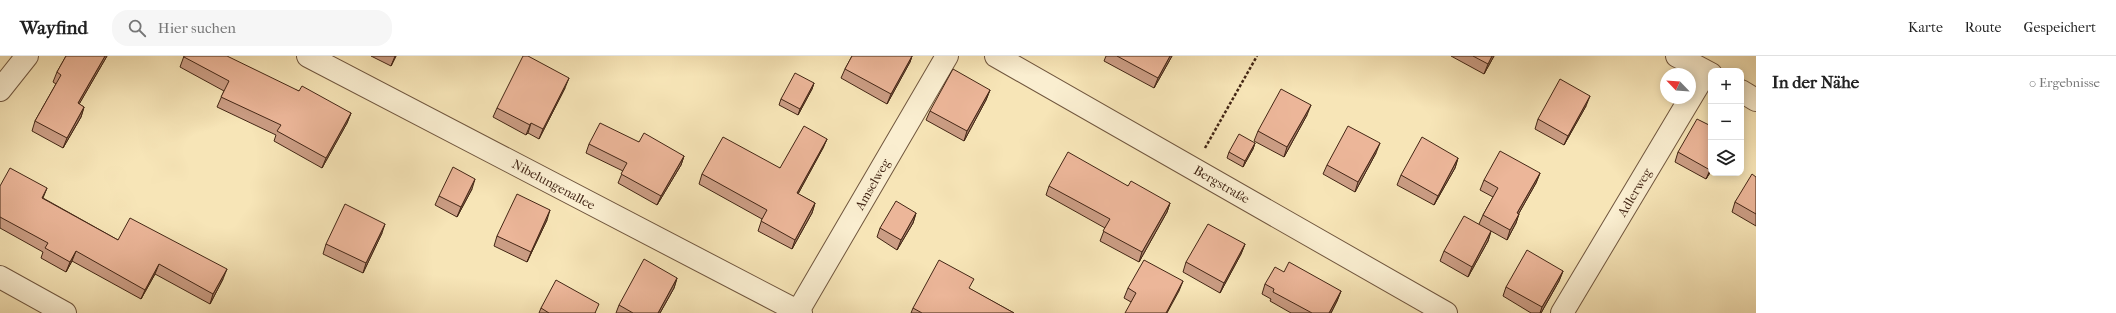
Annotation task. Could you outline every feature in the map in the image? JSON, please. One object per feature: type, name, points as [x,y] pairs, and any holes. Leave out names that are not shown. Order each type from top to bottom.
[{"type":"street","points":[[0,90],[28,56]]},
{"type":"street","name":"Nibelungenallee","points":[[308,56],[799,312]]},
{"type":"street","name":"Amselweg","points":[[799,312],[947,56]]},
{"type":"street","name":"Bergstraße","points":[[996,56],[1446,313]]},
{"type":"street","points":[[1677,56],[1708,72]]},
{"type":"street","name":"Adlerweg","points":[[1562,313],[1708,75]]},
{"type":"street","points":[[1744,93],[1756,100]]},
{"type":"street","points":[[0,277],[65,313]]},
{"type":"path","points":[[1194,168],[1257,56]]},
{"type":"building","points":[[66,56],[105,56],[78,103],[84,107],[67,138],[35,121],[61,75],[57,72]]},
{"type":"building","points":[[184,56],[227,56],[299,91],[302,86],[351,113],[326,158],[277,131],[281,125],[221,97],[229,81]]},
{"type":"building","points":[[523,56],[528,56],[569,78],[543,129],[531,123],[530,125],[497,108]]},
{"type":"building","points":[[852,56],[912,56],[891,94],[845,69]]},
{"type":"building","points":[[1117,56],[1170,56],[1158,78]]},
{"type":"building","points":[[1473,56],[1492,56],[1488,64]]},
{"type":"building","points":[[953,69],[990,90],[967,131],[930,111]]},
{"type":"building","points":[[795,73],[814,83],[800,109],[781,99]]},
{"type":"building","points":[[1560,79],[1590,96],[1568,136],[1538,119]]},
{"type":"building","points":[[1281,89],[1311,105],[1287,147],[1258,131]]},
{"type":"building","points":[[1697,119],[1708,124],[1708,169],[1678,152]]},
{"type":"building","points":[[600,123],[639,142],[644,133],[684,156],[661,196],[621,174],[627,163],[589,144]]},
{"type":"building","points":[[804,126],[827,139],[797,193],[815,203],[795,240],[761,221],[767,210],[702,174],[723,137],[780,168]]},
{"type":"building","points":[[1348,126],[1380,143],[1358,182],[1327,165]]},
{"type":"building","points":[[1239,134],[1255,143],[1245,161],[1229,152]]},
{"type":"building","points":[[1422,137],[1458,158],[1438,196],[1401,175]]},
{"type":"building","points":[[1500,151],[1540,173],[1517,213],[1519,214],[1510,230],[1483,215],[1498,188],[1484,180]]},
{"type":"building","points":[[1068,152],[1128,186],[1131,181],[1170,203],[1142,252],[1103,231],[1110,219],[1049,186]]},
{"type":"building","points":[[453,167],[475,179],[461,207],[439,196]]},
{"type":"building","points":[[10,168],[47,188],[42,198],[118,240],[130,218],[227,269],[213,294],[159,264],[145,290],[76,251],[70,262],[45,248],[48,243],[0,217],[0,186]]},
{"type":"building","points":[[1752,174],[1756,177],[1756,214],[1735,202]]},
{"type":"building","points":[[517,194],[550,210],[531,252],[497,236]]},
{"type":"building","points":[[896,201],[916,213],[901,240],[880,228]]},
{"type":"building","points":[[345,204],[385,224],[366,263],[326,244]]},
{"type":"building","points":[[1464,216],[1491,231],[1472,267],[1444,251]]},
{"type":"building","points":[[1208,224],[1245,244],[1224,283],[1186,262]]},
{"type":"building","points":[[1527,250],[1563,271],[1542,307],[1506,287]]},
{"type":"building","points":[[644,259],[677,278],[658,313],[633,313],[619,305]]},
{"type":"building","points":[[939,260],[974,279],[969,288],[1014,313],[922,313],[913,308]]},
{"type":"building","points":[[1144,260],[1183,281],[1166,313],[1125,313],[1136,293],[1128,288]]},
{"type":"building","points":[[1289,262],[1341,291],[1329,313],[1312,313],[1273,292],[1274,289],[1265,284],[1275,267],[1284,272]]},
{"type":"building","points":[[556,280],[599,304],[595,313],[549,313],[541,308]]}]
